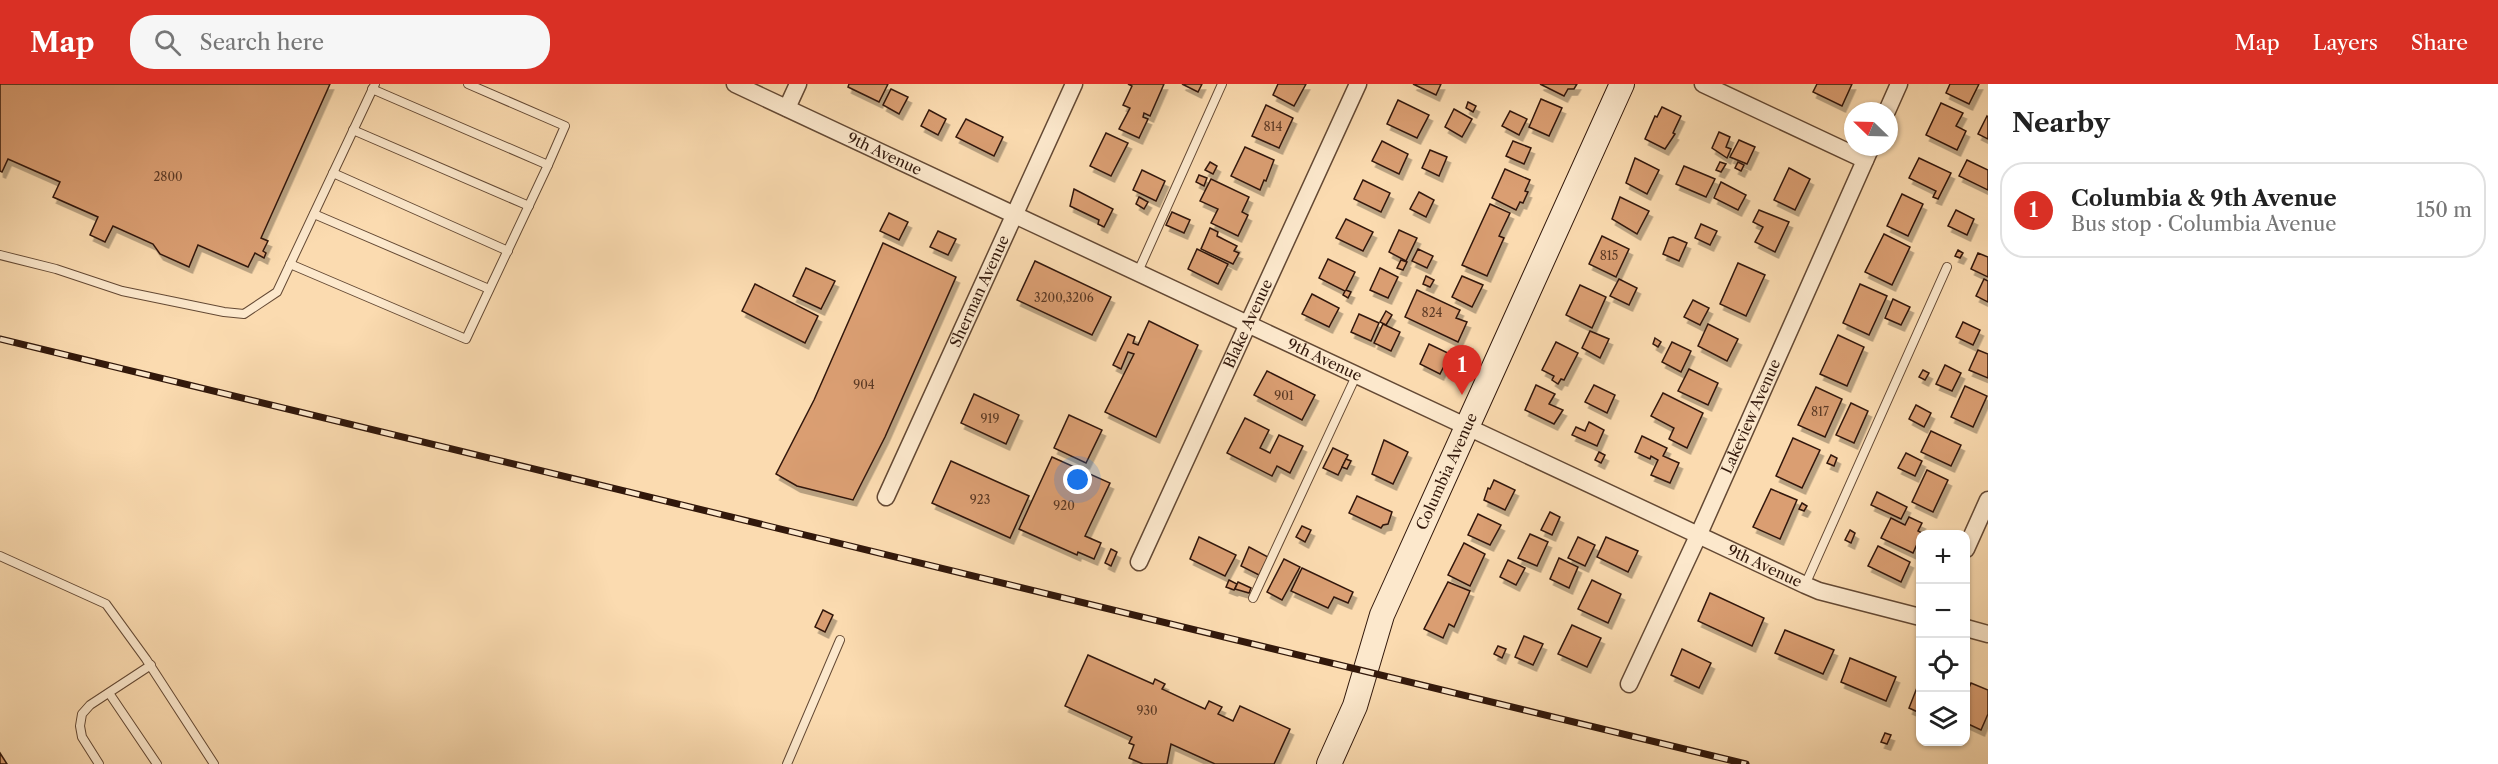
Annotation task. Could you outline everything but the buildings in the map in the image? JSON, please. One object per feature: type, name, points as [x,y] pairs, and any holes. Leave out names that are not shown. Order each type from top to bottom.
[{"type":"street","name":"9th Avenue","points":[[735,84],[1805,585],[1819,591],[1916,615]]},
{"type":"street","points":[[787,108],[798,84]]},
{"type":"street","name":"Sherman Avenue","points":[[886,497],[1074,84]]},
{"type":"street","name":"Blake Avenue","points":[[1139,562],[1358,84]]},
{"type":"street","name":"Columbia Avenue","points":[[1329,764],[1355,706],[1382,615],[1623,84]]},
{"type":"street","points":[[1703,84],[1844,144]]},
{"type":"street","points":[[1891,102],[1899,84]]},
{"type":"street","name":"Lakeview Avenue","points":[[1629,684],[1698,536],[1867,156]]},
{"type":"street","points":[[1970,538],[1988,500]]},
{"type":"street","points":[[1970,629],[1988,634]]},
{"type":"lane","points":[[290,264],[466,339],[565,126],[468,84]]},
{"type":"lane","points":[[1137,274],[1222,84]]},
{"type":"lane","points":[[0,255],[122,291],[244,314],[277,292],[374,87],[548,165]]},
{"type":"lane","points":[[353,130],[529,206]]},
{"type":"lane","points":[[333,174],[508,251]]},
{"type":"lane","points":[[314,214],[489,289]]},
{"type":"lane","points":[[1805,585],[1947,267]]},
{"type":"lane","points":[[1253,598],[1356,376]]},
{"type":"lane","points":[[0,556],[106,604],[151,665],[213,764]]},
{"type":"lane","points":[[787,764],[840,640]]},
{"type":"lane","points":[[99,764],[82,737],[80,726],[82,714],[151,665]]},
{"type":"lane","points":[[109,693],[157,764]]},
{"type":"railway","points":[[0,339],[1746,764]]},
{"type":"place","name":"Columbia & 9th Avenue","points":[[1462,395]]}]
